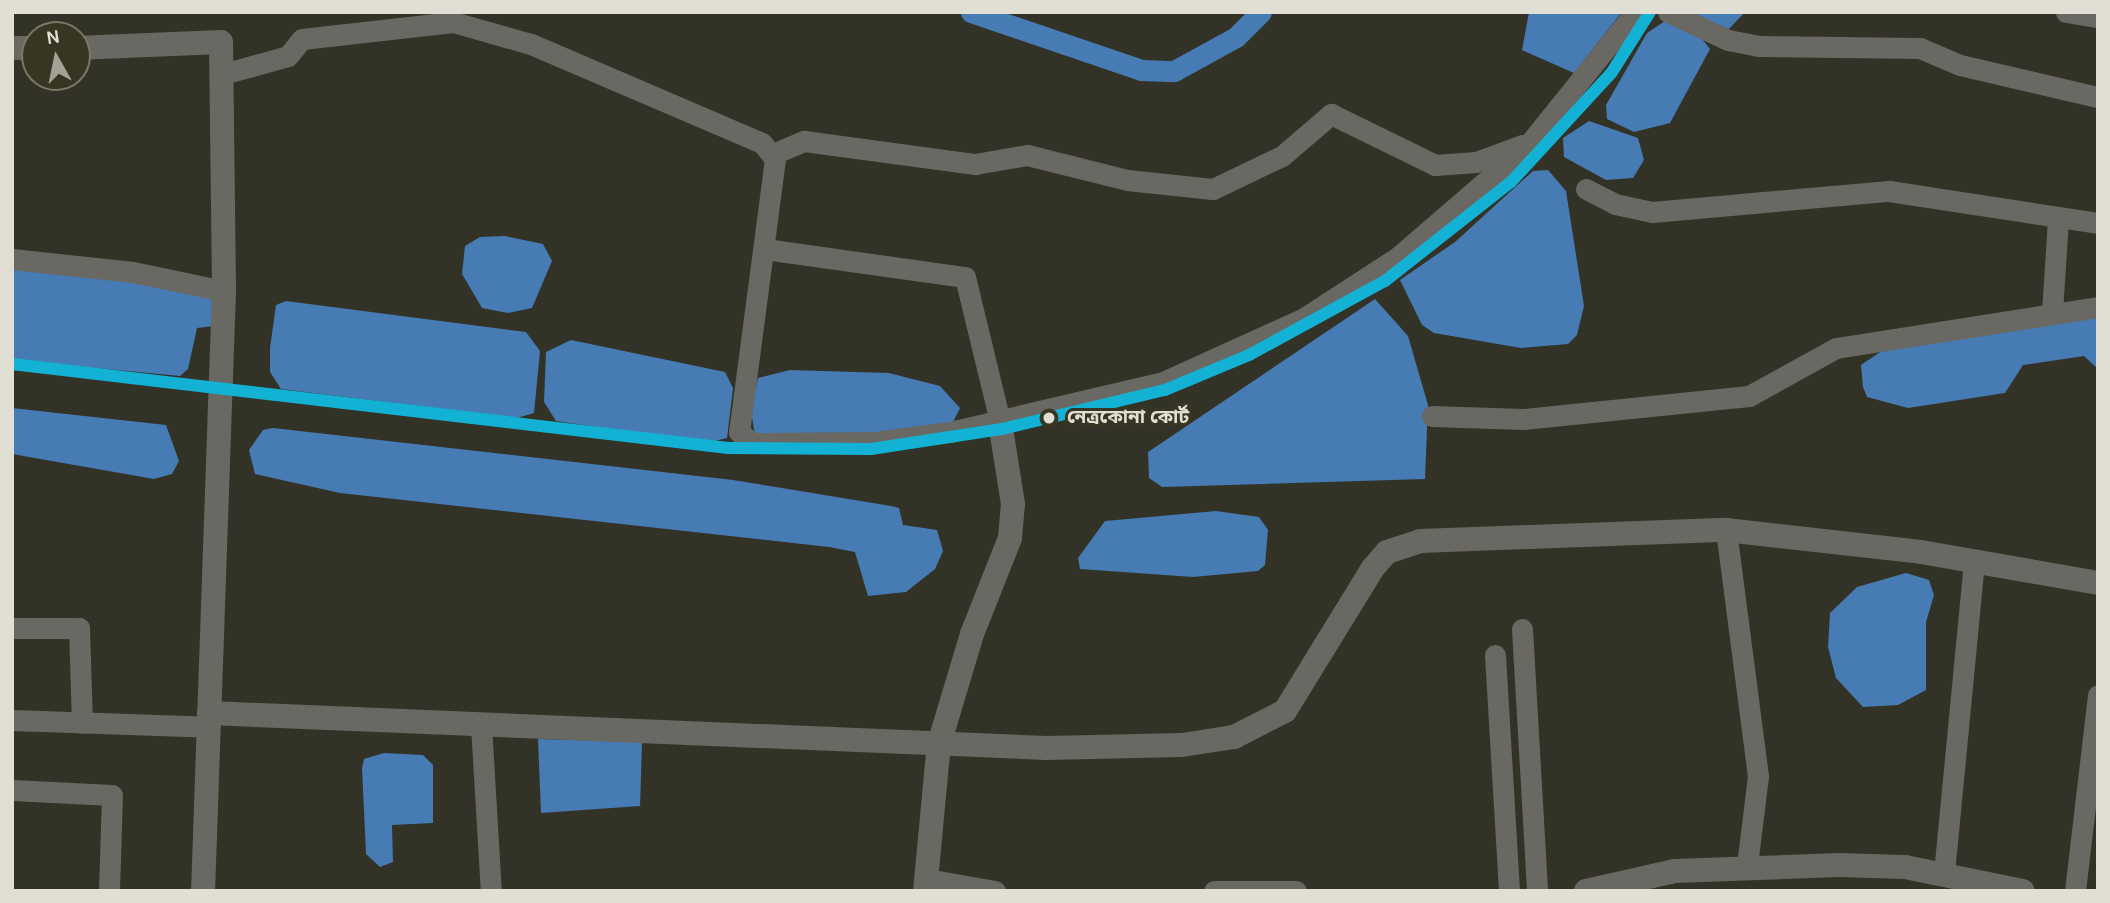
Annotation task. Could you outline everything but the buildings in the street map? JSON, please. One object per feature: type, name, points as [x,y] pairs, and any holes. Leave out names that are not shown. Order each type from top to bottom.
[{"type":"street","points":[[773,154],[743,440],[875,442],[1000,422],[1163,382],[1293,324],[1398,257],[1529,144],[1635,12]]},
{"type":"street","points":[[1668,12],[1728,40],[1758,46],[1920,48],[1960,65],[2098,97]]},
{"type":"street","points":[[2066,12],[2098,17]]},
{"type":"street","points":[[223,74],[288,56],[302,39],[453,22],[531,44],[719,121],[773,154]]},
{"type":"street","points":[[91,47],[219,41],[223,74],[223,291],[203,891]]},
{"type":"street","points":[[773,154],[804,141],[975,164],[1027,155],[1127,180],[1213,189],[1282,156],[1331,114],[1435,165],[1476,162],[1529,144]]},
{"type":"street","points":[[1586,189],[1615,204],[1652,212],[1889,191],[2098,223]]},
{"type":"street","points":[[2052,312],[2058,218]]},
{"type":"street","points":[[772,250],[965,277],[1000,422],[1013,504],[1010,538],[939,744],[926,885],[995,891]]},
{"type":"street","points":[[12,259],[133,272],[223,291]]},
{"type":"street","points":[[1432,416],[1523,419],[1749,396],[1836,348],[2052,312],[2098,307]]},
{"type":"street","points":[[1726,530],[1758,776],[1747,866]]},
{"type":"street","points":[[12,720],[82,723],[208,720],[481,725],[1105,750],[1234,737],[1285,711],[1373,568],[1402,546],[1468,536],[1726,530],[1974,561],[2098,583]]},
{"type":"street","points":[[1944,873],[1974,561]]},
{"type":"street","points":[[12,628],[79,628],[82,723]]},
{"type":"street","points":[[1522,629],[1537,891]]},
{"type":"street","points":[[1495,655],[1509,891]]},
{"type":"street","points":[[2075,891],[2098,695]]},
{"type":"street","points":[[481,725],[491,891]]},
{"type":"street","points":[[12,789],[112,795],[109,891]]},
{"type":"street","points":[[1586,891],[1628,878],[1747,866],[1905,867],[1944,873],[2015,890]]},
{"type":"street","points":[[1214,891],[1296,891]]},
{"type":"water","points":[[1529,12],[1622,12],[1574,73],[1522,50]]},
{"type":"water","points":[[1682,12],[1745,12],[1729,29]]},
{"type":"water","points":[[1665,21],[1699,35],[1710,49],[1670,123],[1634,132],[1607,119],[1606,105],[1647,33]]},
{"type":"water","points":[[1589,121],[1638,138],[1644,160],[1633,178],[1606,180],[1564,157],[1563,138]]},
{"type":"water","points":[[1548,170],[1566,191],[1584,306],[1577,335],[1568,344],[1521,348],[1434,333],[1422,325],[1400,280],[1455,242],[1533,171]]},
{"type":"water","points":[[505,236],[543,244],[552,261],[532,308],[508,313],[482,308],[462,274],[465,246],[480,237]]},
{"type":"water","points":[[12,267],[192,290],[212,297],[214,326],[197,328],[188,369],[180,376],[12,360]]},
{"type":"water","points":[[1375,299],[1408,336],[1428,405],[1425,479],[1162,487],[1149,478],[1148,452]]},
{"type":"water","points":[[286,301],[526,332],[540,351],[534,413],[517,418],[281,389],[270,372],[270,348],[276,305]]},
{"type":"water","points":[[2098,314],[2098,369],[2084,356],[2023,365],[2005,393],[1908,408],[1867,397],[1863,387],[1861,365],[1883,350]]},
{"type":"water","points":[[571,340],[725,372],[733,388],[727,438],[706,443],[556,421],[544,402],[546,352]]},
{"type":"water","points":[[790,370],[889,373],[940,386],[960,408],[953,422],[921,434],[755,436],[751,411],[758,378]]},
{"type":"water","points":[[12,408],[166,425],[179,461],[172,474],[154,479],[12,454]]},
{"type":"water","points":[[273,428],[733,480],[891,506],[899,508],[903,525],[937,530],[943,551],[935,569],[906,592],[868,596],[855,552],[340,493],[255,474],[249,450],[263,430]]},
{"type":"water","points":[[1216,511],[1259,517],[1268,530],[1265,565],[1258,571],[1193,577],[1080,569],[1078,558],[1105,521]]},
{"type":"water","points":[[1906,573],[1929,580],[1934,595],[1926,622],[1926,690],[1898,705],[1863,707],[1836,678],[1828,647],[1830,613],[1857,587]]},
{"type":"water","points":[[538,739],[642,742],[640,806],[541,813]]},
{"type":"water","points":[[384,753],[423,755],[433,765],[433,823],[392,825],[393,862],[380,867],[366,854],[362,768],[364,759]]},
{"type":"waterway","points":[[971,12],[1141,70],[1174,71],[1236,37],[1261,12]]},
{"type":"transit line","points":[[12,364],[728,448],[871,449],[1002,429],[1165,390],[1249,355],[1385,281],[1511,182],[1612,72],[1650,12]]},
{"type":"place","name":"নেত্রকোনা কোর্ট","points":[[1049,418]]}]
